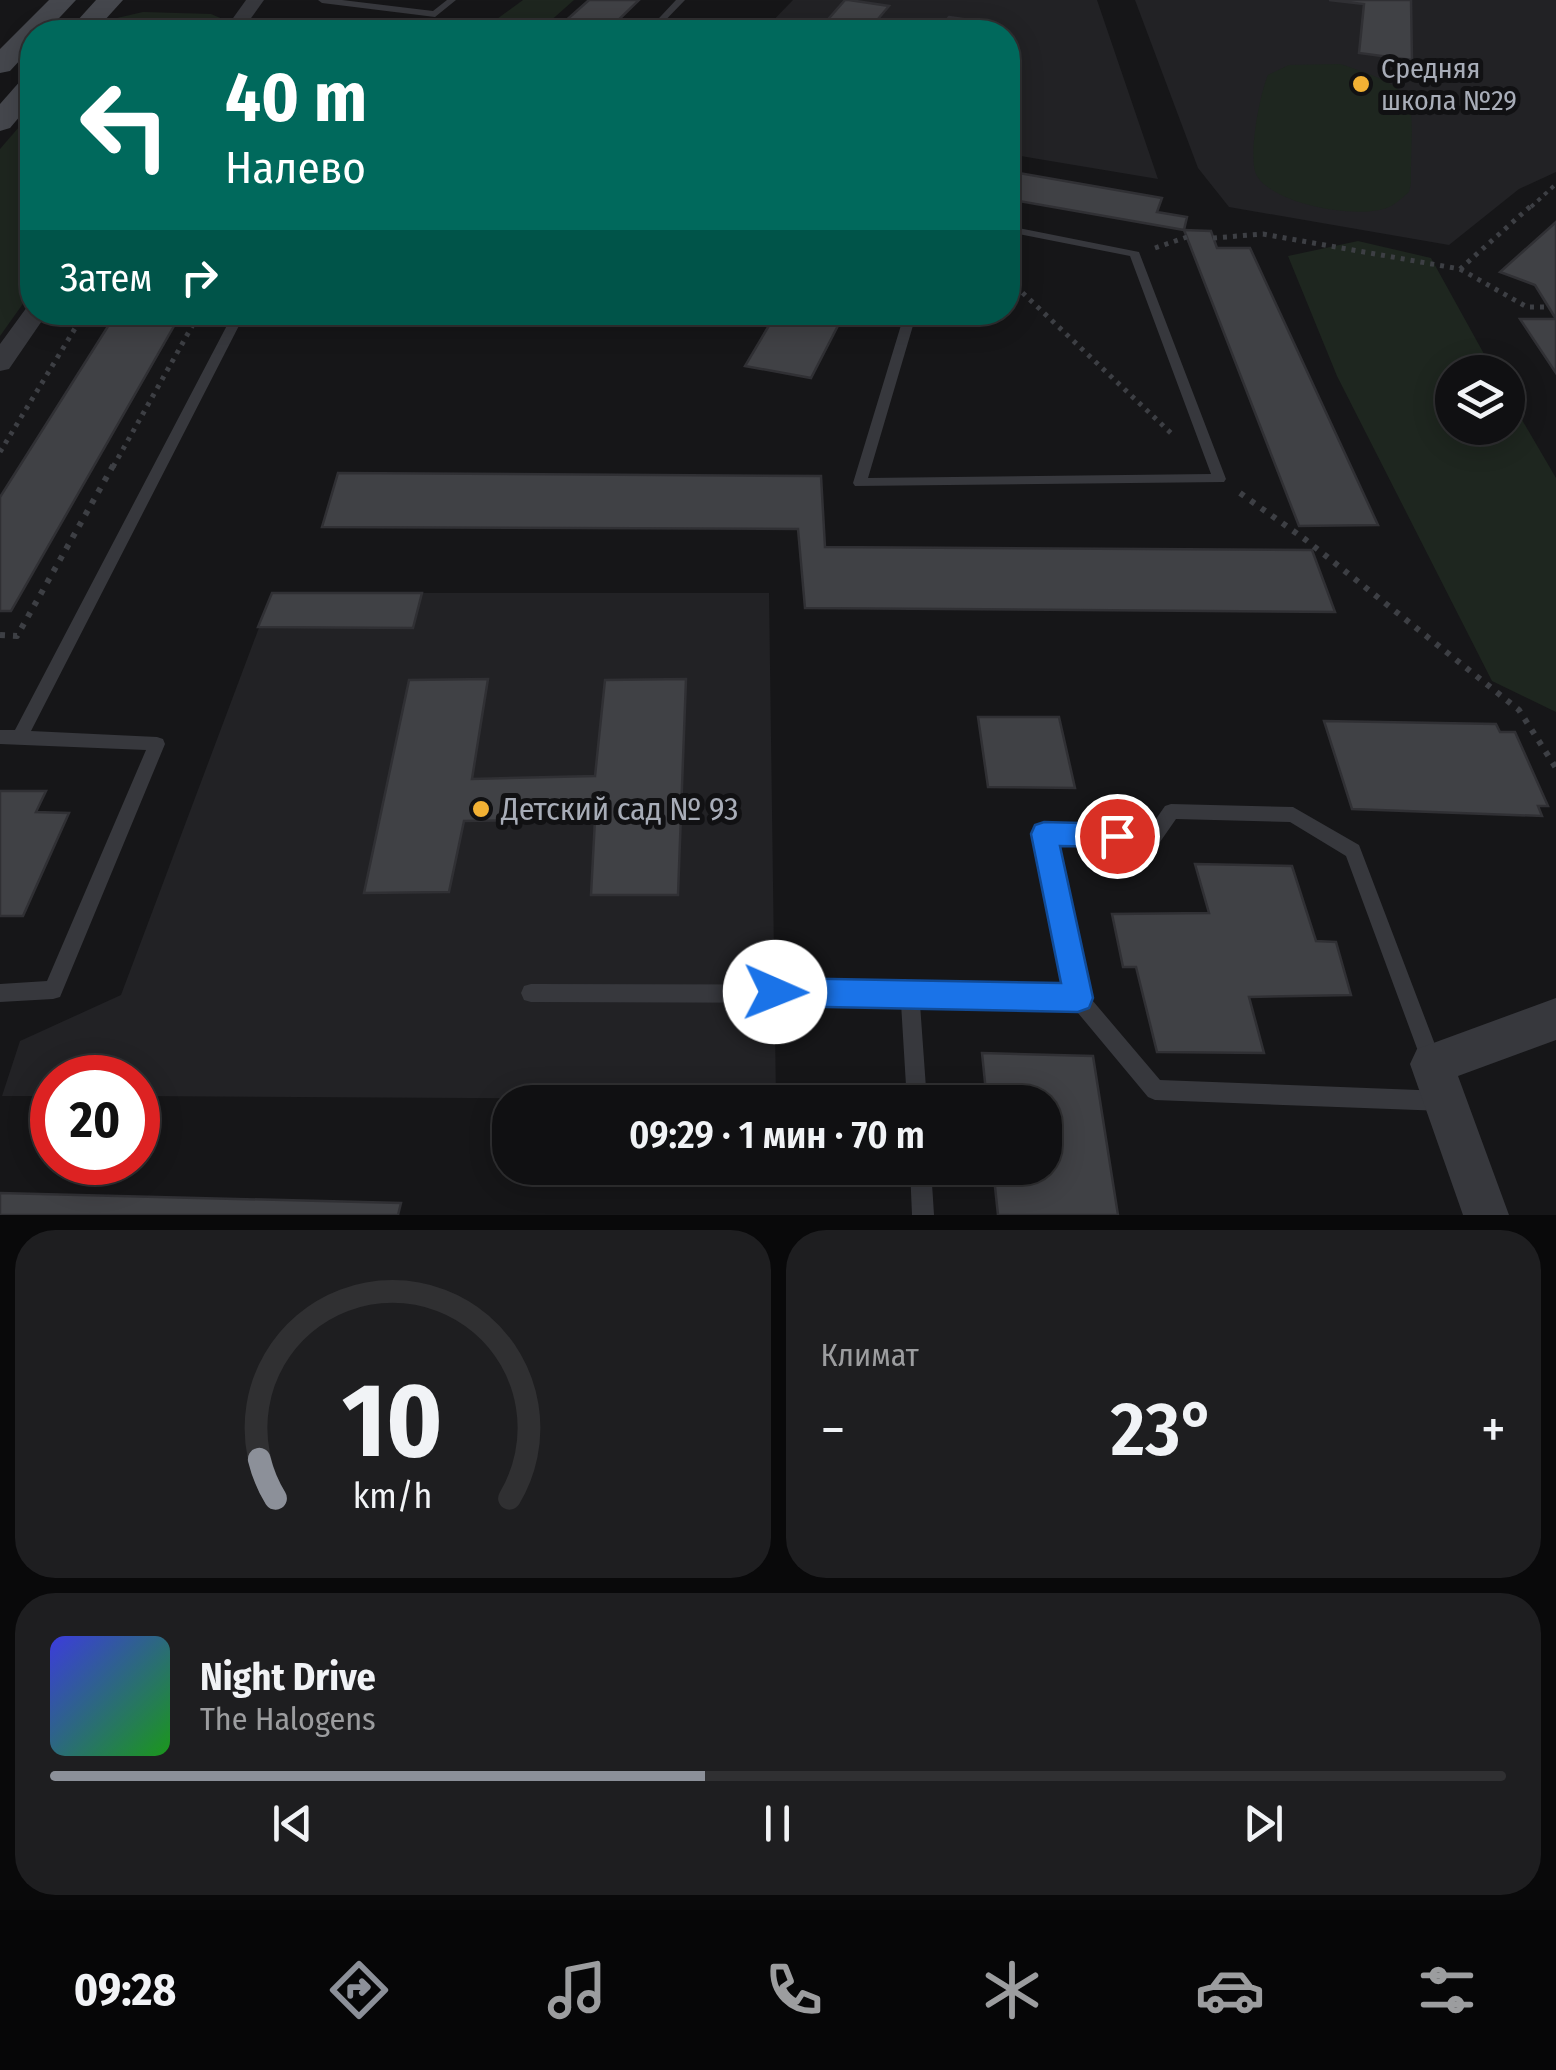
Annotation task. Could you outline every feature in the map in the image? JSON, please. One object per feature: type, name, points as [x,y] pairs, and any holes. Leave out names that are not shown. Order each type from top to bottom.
[{"type":"main road","points":[[44,20],[63,0]]},
{"type":"main road","points":[[91,20],[110,0]]},
{"type":"main road","points":[[0,65],[20,44]]},
{"type":"main road","points":[[0,122],[20,100]]},
{"type":"street","points":[[0,363],[27,325]]},
{"type":"street","points":[[1486,1215],[1438,1083],[1556,1019]]},
{"type":"lane","points":[[322,0],[435,14],[452,0]]},
{"type":"lane","points":[[662,20],[681,0]]},
{"type":"lane","points":[[908,325],[860,483],[1219,479],[1135,254],[1020,232]]},
{"type":"lane","points":[[20,737],[233,325]]},
{"type":"lane","points":[[0,738],[157,744],[53,990],[0,993]]},
{"type":"lane","points":[[1171,811],[1293,816],[1353,851],[1438,1083],[1155,1090],[1078,998],[1044,834],[1154,837],[1171,811]]},
{"type":"lane","points":[[531,993],[1078,998]]},
{"type":"lane","points":[[910,994],[916,1085]]},
{"type":"lane","points":[[921,1185],[924,1215]]},
{"type":"path","points":[[1460,269],[1556,184]]},
{"type":"path","points":[[1213,238],[1263,234],[1460,269],[1527,307],[1548,307]]},
{"type":"path","points":[[1020,291],[1219,479],[1306,540],[1520,710],[1556,768]]},
{"type":"path","points":[[0,452],[77,325]]},
{"type":"path","points":[[0,636],[17,636],[193,325]]},
{"type":"shaded area","points":[[523,0],[574,0],[552,20],[496,20]]},
{"type":"shaded area","points":[[793,0],[1097,0],[1158,179],[1020,156],[1020,20],[774,20]]},
{"type":"shaded area","name":"Средняя школа №29","points":[[1135,0],[1556,0],[1556,172],[1519,189],[1449,245],[1229,207],[1198,168]]},
{"type":"shaded area","points":[[143,12],[211,14],[225,20],[115,20]]},
{"type":"shaded area","points":[[1340,64],[1388,83],[1408,102],[1409,192],[1389,207],[1376,211],[1339,211],[1299,202],[1266,186],[1254,168],[1258,110],[1268,75],[1289,65]]},
{"type":"shaded area","points":[[20,126],[20,308],[0,336],[0,149]]},
{"type":"shaded area","points":[[1358,241],[1431,258],[1485,355],[1435,355],[1435,445],[1525,445],[1525,425],[1556,478],[1556,712],[1492,681],[1337,376],[1288,256]]},
{"type":"shaded area","name":"Детский сад № 93","points":[[272,593],[769,593],[776,1085],[492,1085],[492,1098],[160,1096],[160,1055],[30,1055],[30,1096],[2,1096],[20,1041],[121,995]]},
{"type":"building","points":[[589,0],[639,0],[618,20],[566,20]]},
{"type":"building","points":[[845,0],[889,6],[877,20],[828,20]]},
{"type":"building","points":[[1329,0],[1411,0],[1412,60],[1359,53],[1364,4]]},
{"type":"building","points":[[1020,173],[1162,198],[1157,212],[1187,217],[1184,230],[1020,201]]},
{"type":"building","points":[[1556,222],[1556,319],[1535,285],[1500,272]]},
{"type":"building","points":[[1184,230],[1211,231],[1217,248],[1250,248],[1378,525],[1299,526]]},
{"type":"building","points":[[1520,319],[1556,319],[1556,373]]},
{"type":"building","points":[[109,325],[175,325],[11,611],[0,611],[0,497]]},
{"type":"building","points":[[769,325],[838,325],[811,378],[745,366]]},
{"type":"building","points":[[338,473],[821,476],[825,547],[1312,550],[1335,612],[805,608],[798,529],[322,527]]},
{"type":"building","points":[[272,593],[422,593],[413,628],[258,627]]},
{"type":"building","points":[[488,679],[472,779],[595,776],[605,680],[686,679],[678,895],[591,895],[595,819],[464,821],[449,892],[364,893],[409,680]]},
{"type":"building","points":[[978,717],[1059,717],[1075,788],[988,787]]},
{"type":"building","points":[[1324,721],[1496,724],[1500,732],[1515,732],[1548,806],[1538,806],[1542,816],[1352,809]]},
{"type":"building","points":[[0,791],[46,791],[36,812],[69,813],[23,916],[0,916]]},
{"type":"building","points":[[1195,864],[1292,866],[1316,941],[1336,942],[1351,995],[1249,997],[1264,1053],[1157,1052],[1136,967],[1123,967],[1112,914],[1209,913]]},
{"type":"building","points":[[982,1053],[1093,1056],[1118,1215],[998,1215],[995,1185],[1062,1185],[1062,1085],[985,1085]]},
{"type":"building","points":[[0,1193],[401,1203],[398,1215],[0,1215]]},
{"type":"place","name":"Средняя школа №29","points":[[1361,84]]},
{"type":"place","name":"Детский сад № 93","points":[[481,809]]},
{"type":"route","points":[[775,992],[1078,998],[1044,834],[1117,836]]}]
